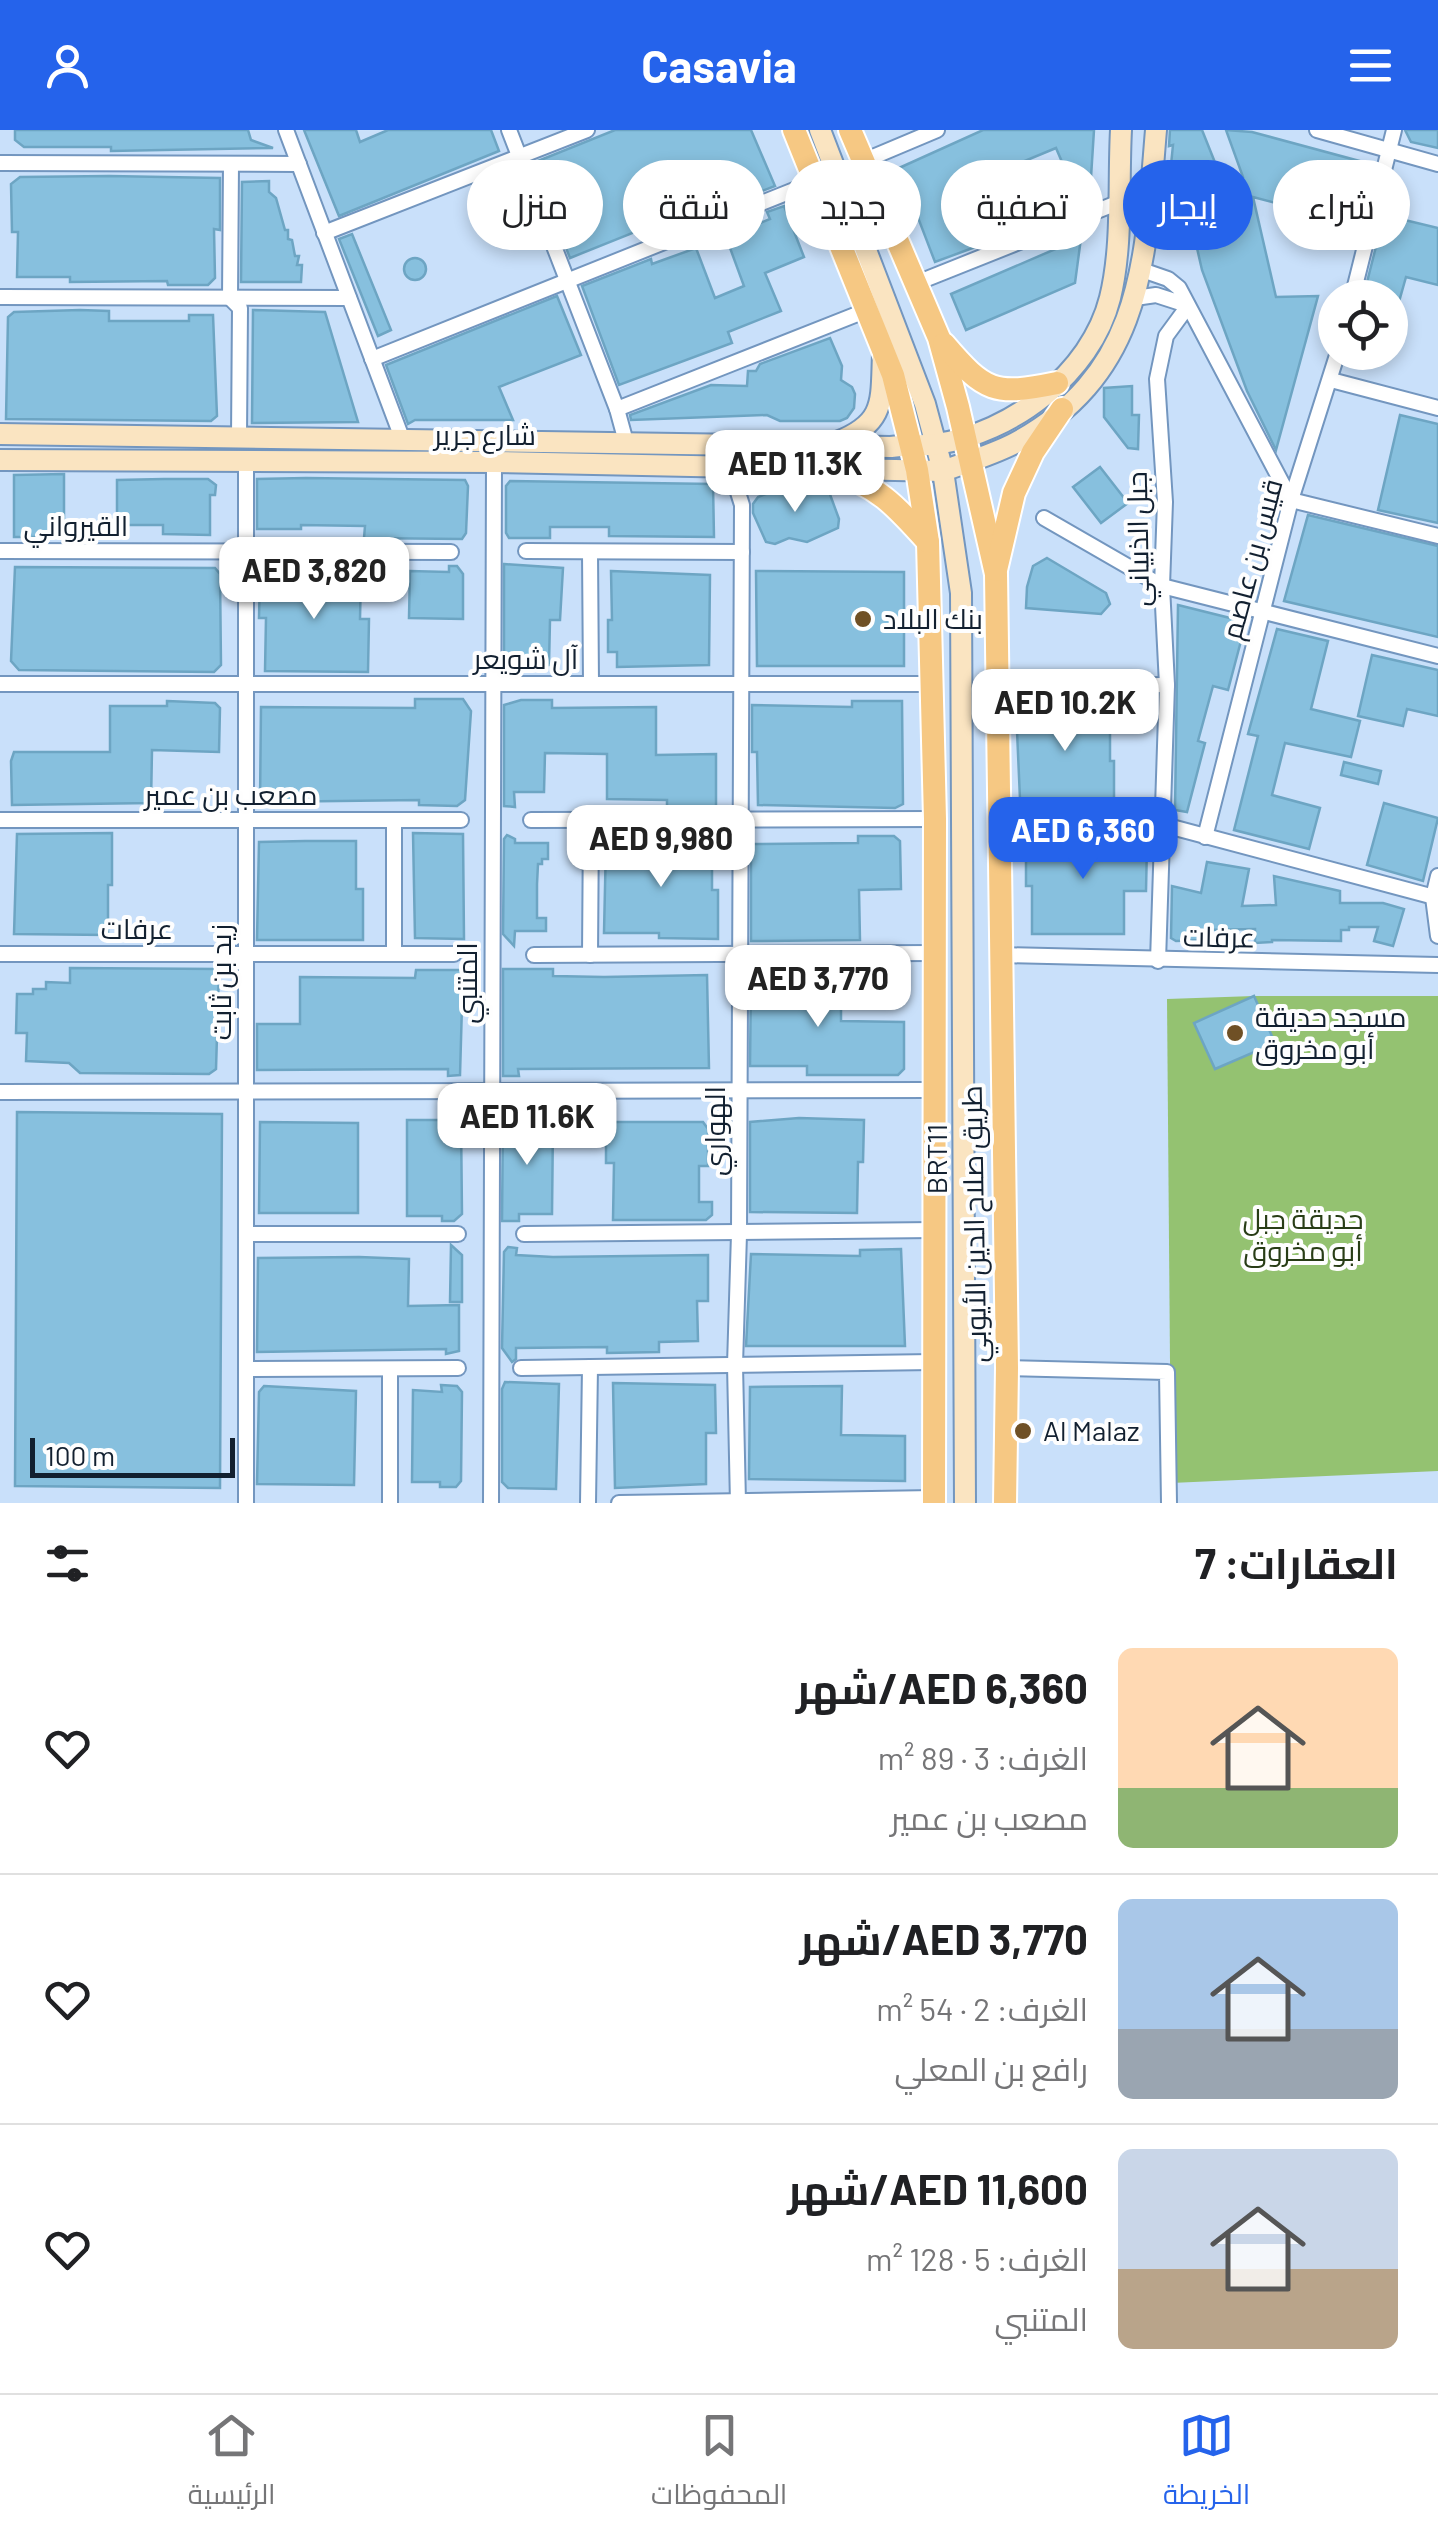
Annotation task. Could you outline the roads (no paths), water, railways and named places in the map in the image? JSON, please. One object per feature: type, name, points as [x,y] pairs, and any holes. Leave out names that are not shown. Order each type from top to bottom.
[{"type":"main road","name":"طريق صلاح الدين الأيوبي","points":[[794,130],[806,160]]},
{"type":"main road","name":"BRT11","points":[[820,130],[925,404],[939,457],[961,593],[965,1503]]},
{"type":"main road","name":"طريق صلاح الدين الأيوبي","points":[[850,130],[860,160]]},
{"type":"main road","points":[[939,457],[965,437],[1006,422],[1057,383],[1088,344],[1110,300],[1121,130]]},
{"type":"main road","name":"شارع جرير","points":[[0,434],[911,445],[939,457],[968,462],[1017,442],[1062,409],[1100,369],[1125,326],[1142,270],[1156,130]]},
{"type":"main road","name":"طريق صلاح الدين الأيوبي","points":[[841,250],[893,375],[917,470],[928,542],[935,819],[934,1501]]},
{"type":"main road","name":"طريق صلاح الدين الأيوبي","points":[[899,250],[939,338],[996,574],[1005,1503]]},
{"type":"main road","points":[[939,338],[971,376],[990,386],[1020,390],[1057,383]]},
{"type":"main road","points":[[830,445],[865,430],[877,414],[883,352]]},
{"type":"main road","points":[[996,574],[1014,493],[1033,452],[1062,409]]},
{"type":"main road","name":"شارع جرير","points":[[0,460],[494,462],[917,470],[939,457]]},
{"type":"main road","points":[[828,469],[862,481],[901,511],[928,542]]},
{"type":"street","points":[[286,130],[402,438]]},
{"type":"street","points":[[509,130],[617,409],[626,442]]},
{"type":"street","points":[[324,232],[587,130]]},
{"type":"street","points":[[866,160],[937,130]]},
{"type":"street","points":[[1317,130],[1438,164]]},
{"type":"street","points":[[1357,280],[1394,130]]},
{"type":"street","points":[[0,164],[299,164]]},
{"type":"street","points":[[231,164],[230,298],[240,308],[239,436]]},
{"type":"street","points":[[372,359],[785,194]]},
{"type":"street","points":[[914,284],[1117,204]]},
{"type":"street","points":[[1142,270],[1175,284],[1291,500],[1438,536]]},
{"type":"street","points":[[1135,298],[1156,295],[1188,306]]},
{"type":"street","points":[[0,298],[349,298]]},
{"type":"street","name":"جبل الذبياني","points":[[1158,961],[1166,685],[1162,586],[1165,502],[1157,378],[1166,336],[1188,306]]},
{"type":"street","points":[[617,409],[865,311]]},
{"type":"street","name":"قيس بن عاصم","points":[[1205,838],[1291,500],[1334,370]]},
{"type":"street","points":[[1331,380],[1438,408]]},
{"type":"street","name":"زيد بن ثابت","points":[[246,462],[246,1503]]},
{"type":"street","name":"المتنبي","points":[[491,1503],[494,462]]},
{"type":"street","name":"الهواري","points":[[720,465],[731,476],[740,498],[742,552],[735,1364],[738,1502]]},
{"type":"street","points":[[1044,518],[1162,586],[1438,656]]},
{"type":"street","name":"القيرواني","points":[[0,551],[451,552]]},
{"type":"street","points":[[526,551],[742,552]]},
{"type":"street","points":[[590,553],[591,684]]},
{"type":"street","name":"آل شويعر","points":[[0,684],[932,684]]},
{"type":"street","points":[[995,688],[1166,685]]},
{"type":"street","points":[[531,820],[935,819]]},
{"type":"street","name":"مصعب بن عمير","points":[[0,820],[462,820]]},
{"type":"street","points":[[394,820],[394,954]]},
{"type":"street","points":[[590,954],[591,820]]},
{"type":"street","points":[[998,820],[1164,825],[1435,898]]},
{"type":"street","points":[[1438,876],[1438,936]]},
{"type":"street","points":[[534,954],[935,953]]},
{"type":"street","name":"عرفات","points":[[0,954],[454,954]]},
{"type":"street","name":"عرفات","points":[[1000,955],[1438,965]]},
{"type":"street","points":[[0,1092],[934,1090]]},
{"type":"street","points":[[524,1234],[935,1230]]},
{"type":"street","points":[[246,1234],[458,1234]]},
{"type":"street","points":[[521,1368],[933,1362]]},
{"type":"street","points":[[588,1503],[590,1367]]},
{"type":"street","points":[[246,1369],[458,1368]]},
{"type":"street","points":[[1006,1368],[1166,1372],[1169,1503]]},
{"type":"street","points":[[390,1369],[390,1503]]},
{"type":"street","points":[[619,1503],[934,1501]]},
{"type":"place","name":"بنك البلاد","points":[[863,619]]},
{"type":"place","name":"مسجد حديقة أبو مخروق","points":[[1235,1033]]},
{"type":"place","name":"Al Malaz","points":[[1023,1431]]},
{"type":"park label","name":"حديقة جبل أبو مخروق","points":[[1303,1235]]}]
